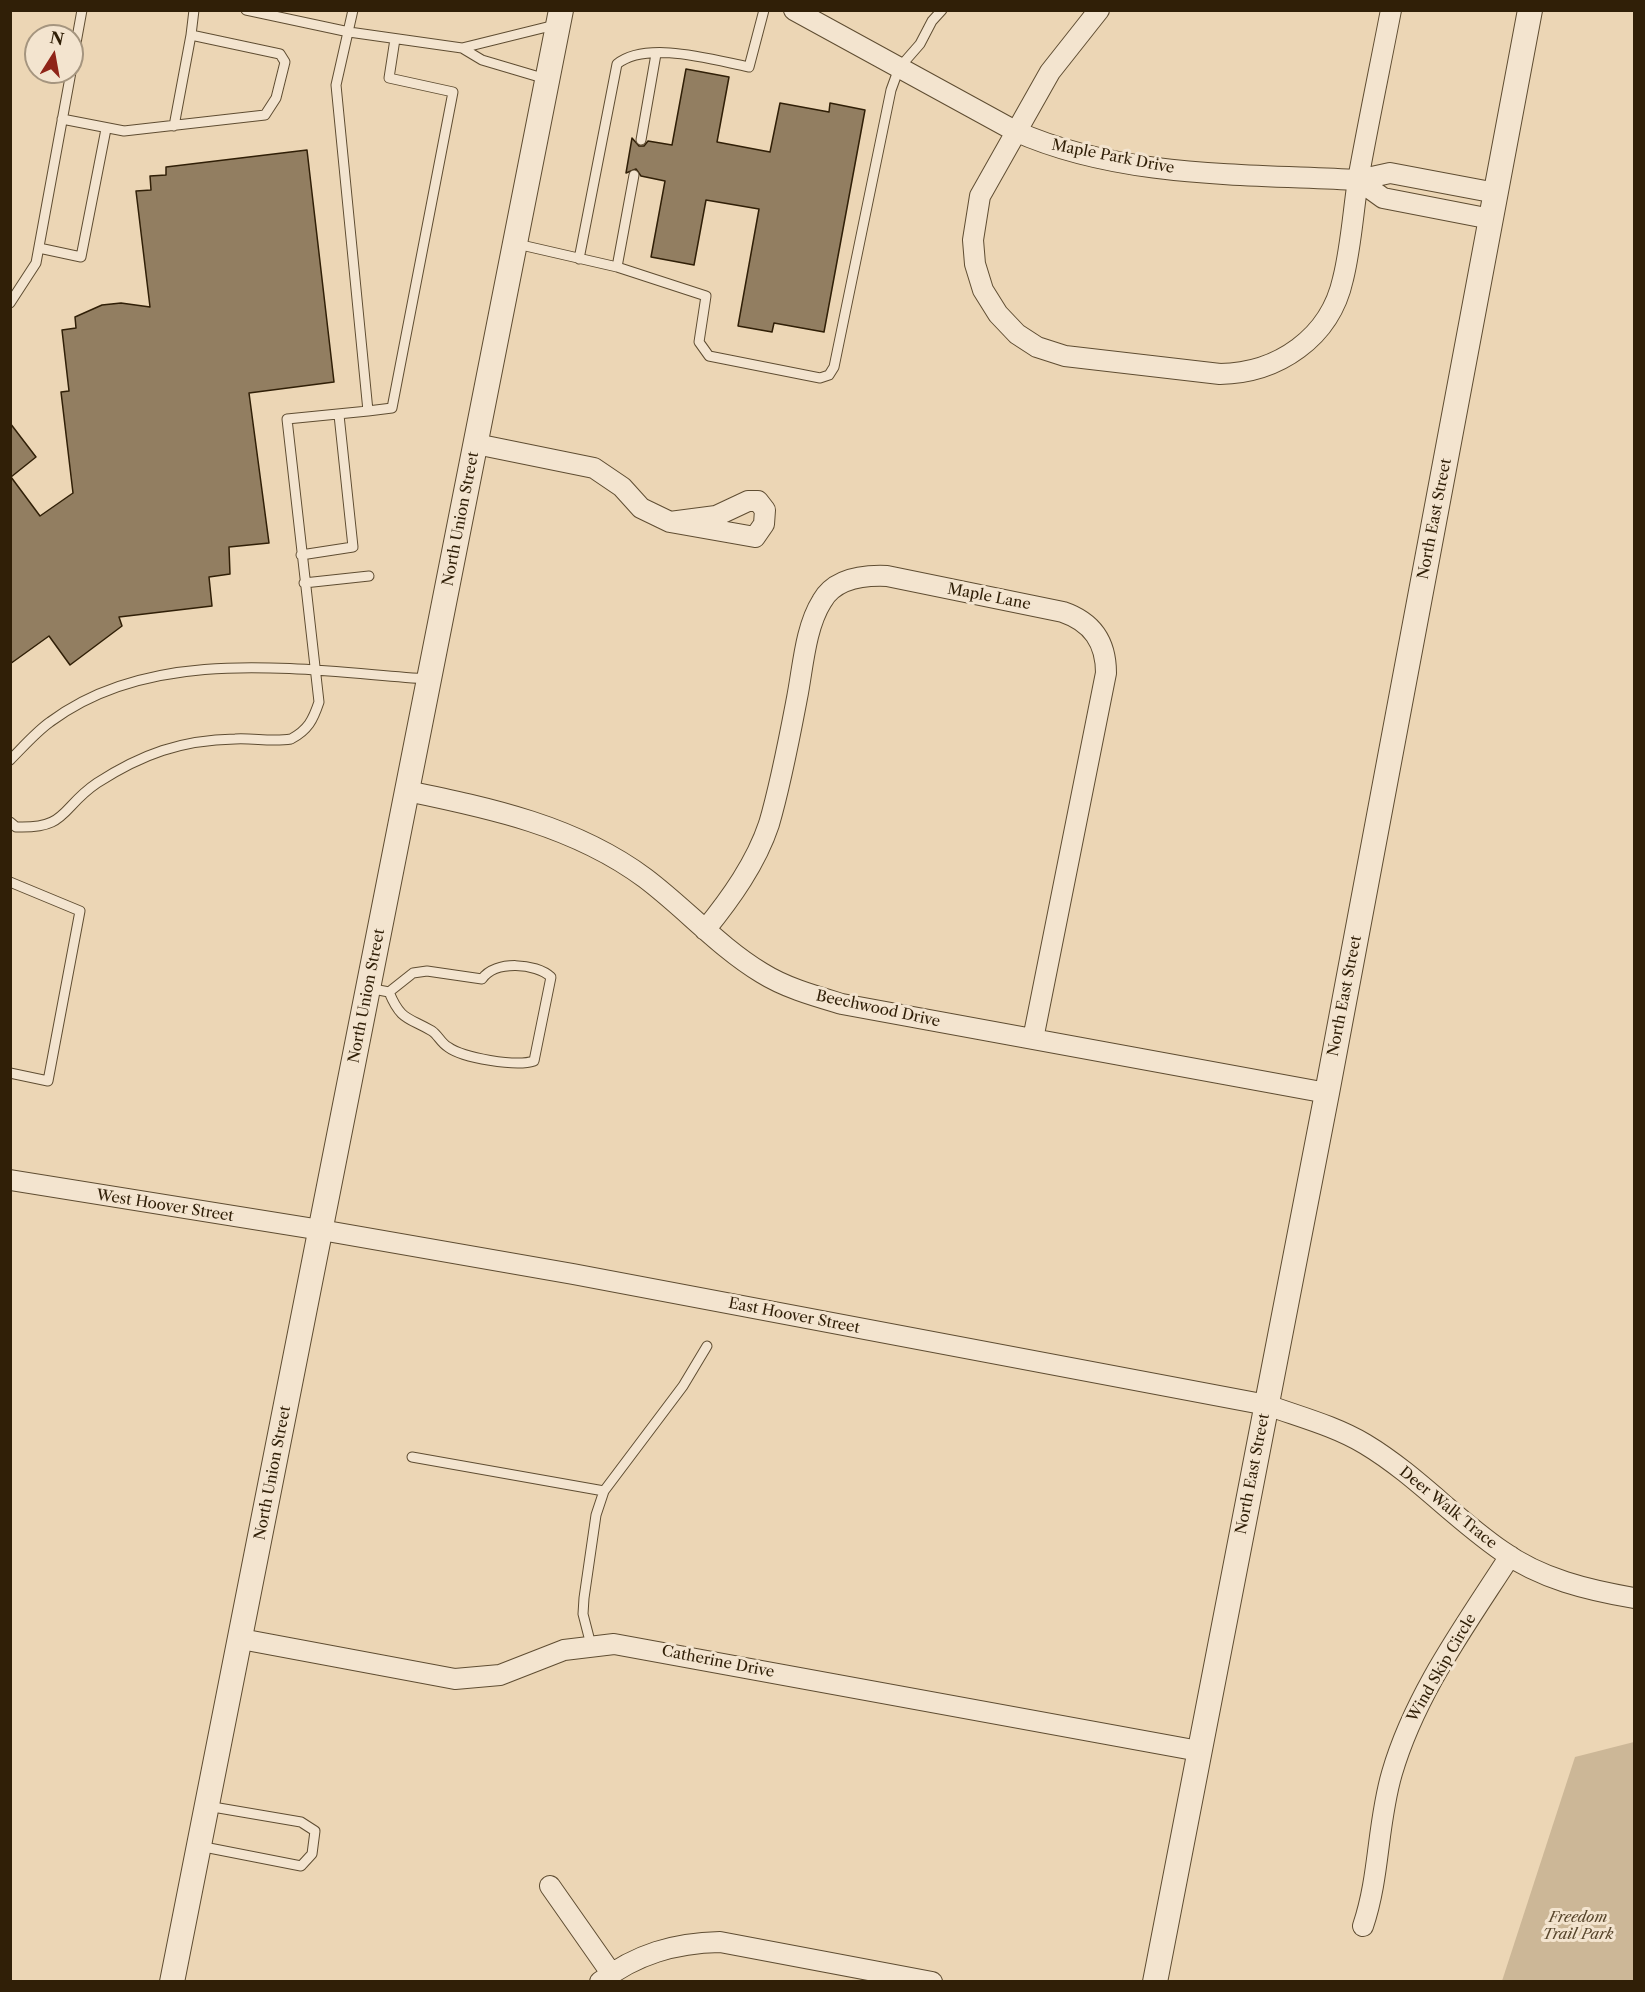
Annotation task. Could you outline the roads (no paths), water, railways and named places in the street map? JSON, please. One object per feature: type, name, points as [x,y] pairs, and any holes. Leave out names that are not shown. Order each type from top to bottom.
[{"type":"street","name":"Maple Park Drive","points":[[794,10],[1015,131],[1050,147],[1157,168],[1358,180],[1390,173],[1496,193]]},
{"type":"street","points":[[1099,10],[1050,72],[980,196],[973,240],[975,264],[984,290],[998,314],[1017,334],[1037,347],[1065,356],[1220,374],[1243,374],[1280,361],[1312,338],[1336,301],[1343,280],[1358,180],[1391,10]]},
{"type":"street","name":"North East Street","points":[[1155,1982],[1327,1093],[1530,10]]},
{"type":"street","name":"North Union Street","points":[[172,1982],[321,1230],[379,990],[407,791],[559,17]]},
{"type":"street","points":[[1358,180],[1383,198],[1491,219]]},
{"type":"street","points":[[476,444],[594,468],[622,487],[641,508],[670,522]]},
{"type":"street","name":"Maple Lane","points":[[705,930],[731,898],[752,861],[768,825],[783,771],[812,626],[822,599],[833,588],[858,577],[887,576],[1063,612],[1088,624],[1096,634],[1106,659],[1106,673],[1033,1040]]},
{"type":"street","name":"Beechwood Drive","points":[[407,791],[522,817],[591,845],[645,878],[705,930],[761,973],[812,995],[843,1004],[1327,1093]]},
{"type":"street","name":"West Hoover Street","points":[[10,1180],[321,1230]]},
{"type":"street","name":"East Hoover Street","points":[[321,1230],[573,1274],[1267,1405]]},
{"type":"street","name":"Deer Walk Trace","points":[[1267,1405],[1337,1430],[1365,1444],[1510,1557],[1559,1581],[1599,1592],[1635,1598]]},
{"type":"street","name":"Wind Skip Circle","points":[[1363,1926],[1373,1897],[1385,1807],[1401,1744],[1414,1712],[1440,1667],[1510,1557]]},
{"type":"street","name":"Catherine Drive","points":[[241,1639],[455,1679],[500,1675],[564,1650],[614,1644],[1199,1751]]},
{"type":"street","points":[[550,1886],[606,1977],[643,1955],[693,1943],[742,1945],[865,1975],[932,1982]]},
{"type":"lane","points":[[174,126],[194,10]]},
{"type":"lane","points":[[246,10],[349,32],[462,48],[482,60],[548,79]]},
{"type":"lane","points":[[353,10],[336,85],[368,411]]},
{"type":"lane","points":[[579,259],[617,64],[636,54],[675,54],[749,67],[764,10]]},
{"type":"lane","points":[[515,244],[617,267],[706,296],[699,342],[709,356],[820,378],[829,375],[834,367],[891,90],[899,68],[920,44],[932,21],[942,10]]},
{"type":"lane","points":[[462,48],[559,17]]},
{"type":"lane","points":[[62,119],[124,131],[265,115],[276,98],[285,62],[280,54],[191,35]]},
{"type":"lane","points":[[10,822],[16,826],[39,827],[52,824],[95,784],[128,765],[173,745],[237,739],[271,742],[291,739],[304,732],[313,720],[319,702],[287,419],[392,408],[453,92],[389,78],[395,39]]},
{"type":"lane","points":[[641,140],[656,54]]},
{"type":"lane","points":[[10,303],[36,262],[69,84]]},
{"type":"lane","points":[[39,248],[81,257],[106,129]]},
{"type":"lane","points":[[617,267],[634,175]]},
{"type":"lane","points":[[301,555],[353,547],[339,415]]},
{"type":"lane","points":[[304,583],[369,576]]},
{"type":"lane","points":[[10,760],[49,722],[88,698],[128,682],[194,670],[314,672],[429,679]]},
{"type":"lane","points":[[10,882],[80,910],[48,1081],[10,1073]]},
{"type":"lane","points":[[509,964],[551,977],[534,1061],[521,1064],[468,1055],[448,1048],[434,1032],[406,1020],[379,990],[412,974],[427,971],[482,979],[492,969],[509,964]]},
{"type":"lane","points":[[591,1645],[583,1614],[584,1598],[596,1515],[604,1491],[683,1386],[707,1346]]},
{"type":"lane","points":[[412,1457],[604,1491]]},
{"type":"lane","points":[[199,1846],[301,1866],[312,1854],[315,1831],[301,1822],[207,1806]]},
{"type":"park label","name":"Freedom Trail Park","points":[[1578,1926]]}]
